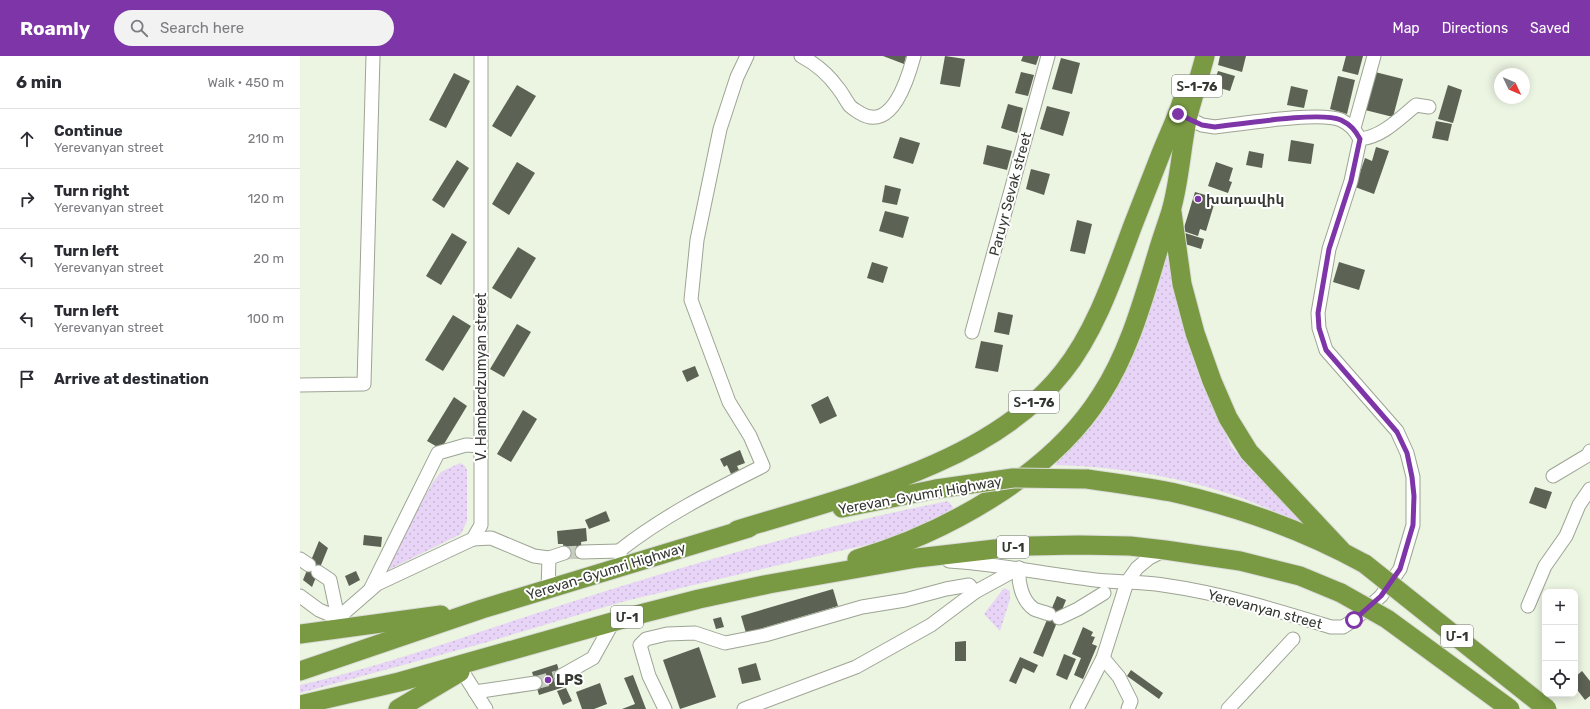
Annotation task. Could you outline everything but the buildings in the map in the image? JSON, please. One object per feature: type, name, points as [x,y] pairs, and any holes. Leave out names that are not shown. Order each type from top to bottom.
[{"type":"highway","name":"Տ-1-76","points":[[769,584],[875,553],[960,518],[1046,460],[1087,416],[1102,395],[1132,328],[1172,210],[1183,115],[1195,56]]},
{"type":"highway","name":"Տ-1-76","points":[[738,530],[878,486],[930,466],[987,436],[1016,417],[1044,393],[1064,372],[1084,340],[1183,115],[1205,56]]},
{"type":"highway","points":[[1172,210],[1182,284],[1209,374],[1228,418],[1249,452],[1341,550]]},
{"type":"highway","name":"Yerevan-Gyumri Highway","points":[[300,671],[482,609],[548,590],[621,558],[738,530],[936,489],[1013,478],[1087,479],[1171,492],[1233,508],[1341,550],[1365,564],[1547,709]]},
{"type":"highway","name":"Մ-1","points":[[300,705],[399,682],[686,602],[769,584],[917,558],[1029,546],[1130,546],[1240,561],[1300,576],[1341,593],[1387,620],[1510,709]]},
{"type":"highway","points":[[300,634],[340,623],[482,609]]},
{"type":"highway","points":[[398,709],[462,671],[488,658]]},
{"type":"street","points":[[300,385],[364,384],[373,56]]},
{"type":"street","name":"V. Hambardzumyan street","points":[[473,539],[481,526],[481,56]]},
{"type":"street","points":[[582,552],[621,558],[642,533],[706,494],[763,466],[750,436],[729,402],[691,300],[697,240],[720,129],[736,77],[747,56]]},
{"type":"street","points":[[801,56],[817,65],[838,87],[851,107],[867,117],[878,118],[889,112],[895,103],[909,76],[914,56]]},
{"type":"street","name":"Paruyr Sevak street","points":[[972,332],[1048,56]]},
{"type":"street","points":[[1374,56],[1357,134],[1369,138],[1384,130],[1416,105],[1429,107]]},
{"type":"street","name":"Տ-1-76","points":[[1183,115],[1202,125],[1215,127],[1316,117],[1340,120],[1357,134]]},
{"type":"street","name":"Yerevanyan street","points":[[917,558],[1019,568],[1088,579],[1142,582],[1165,585],[1259,606],[1331,627],[1343,627],[1354,620],[1381,596],[1400,569],[1413,525],[1412,477],[1407,453],[1397,432],[1326,350],[1319,328],[1318,313],[1329,249],[1351,181],[1357,134]]},
{"type":"street","points":[[340,623],[371,588],[438,453],[466,445],[481,446]]},
{"type":"street","points":[[1553,476],[1589,454]]},
{"type":"street","points":[[1528,606],[1545,566],[1566,536],[1580,505],[1590,489]]},
{"type":"street","points":[[371,588],[473,539],[491,538],[534,556],[549,558],[564,553]]},
{"type":"street","points":[[1077,709],[1103,658],[1127,582],[1137,568],[1148,558],[1165,550]]},
{"type":"street","points":[[548,590],[549,558]]},
{"type":"street","points":[[309,565],[330,580],[340,623]]},
{"type":"street","points":[[744,709],[856,667],[931,625],[975,592],[1019,568]]},
{"type":"street","points":[[1019,568],[1018,577],[1022,593],[1033,609],[1054,616],[1078,609],[1104,593]]},
{"type":"street","points":[[1088,579],[1104,593],[1111,602],[1115,620]]},
{"type":"street","points":[[665,709],[649,676],[640,645],[646,639],[667,634],[695,633],[725,643],[765,635],[862,607],[905,600],[946,589],[969,586],[975,592]]},
{"type":"street","points":[[300,596],[340,623]]},
{"type":"street","points":[[561,676],[593,658],[613,622]]},
{"type":"street","points":[[1228,709],[1293,639]]},
{"type":"street","points":[[1103,658],[1119,678],[1131,701],[1128,709]]},
{"type":"street","points":[[462,671],[486,709]]},
{"type":"street","points":[[474,692],[535,683]]},
{"type":"shaded area","points":[[1164,254],[1172,264],[1207,390],[1231,446],[1250,469],[1316,532],[1244,499],[1191,483],[1137,472],[1082,466],[1055,465],[1091,424]]},
{"type":"shaded area","points":[[460,463],[465,466],[467,470],[467,521],[461,534],[384,572],[433,482],[441,472]]},
{"type":"shaded area","points":[[948,501],[953,507],[951,514],[904,536],[625,601],[484,643],[300,693],[300,685],[366,668],[655,576],[801,535],[899,511]]},
{"type":"shaded area","points":[[1004,588],[1010,591],[1010,599],[1000,631],[984,614]]},
{"type":"tunnel","points":[[564,553],[582,552]]},
{"type":"tunnel","points":[[535,683],[561,676]]},
{"type":"place","name":"խադավիկ","points":[[1198,199]]},
{"type":"place","name":"LPS","points":[[548,680]]},
{"type":"route","points":[[1178,114],[1188,117],[1202,125],[1215,127],[1316,117],[1340,120],[1354,128],[1360,139],[1351,181],[1329,249],[1318,313],[1319,328],[1326,350],[1338,366],[1364,393],[1397,432],[1407,453],[1414,496],[1413,525],[1400,569],[1381,596],[1354,620]]}]
